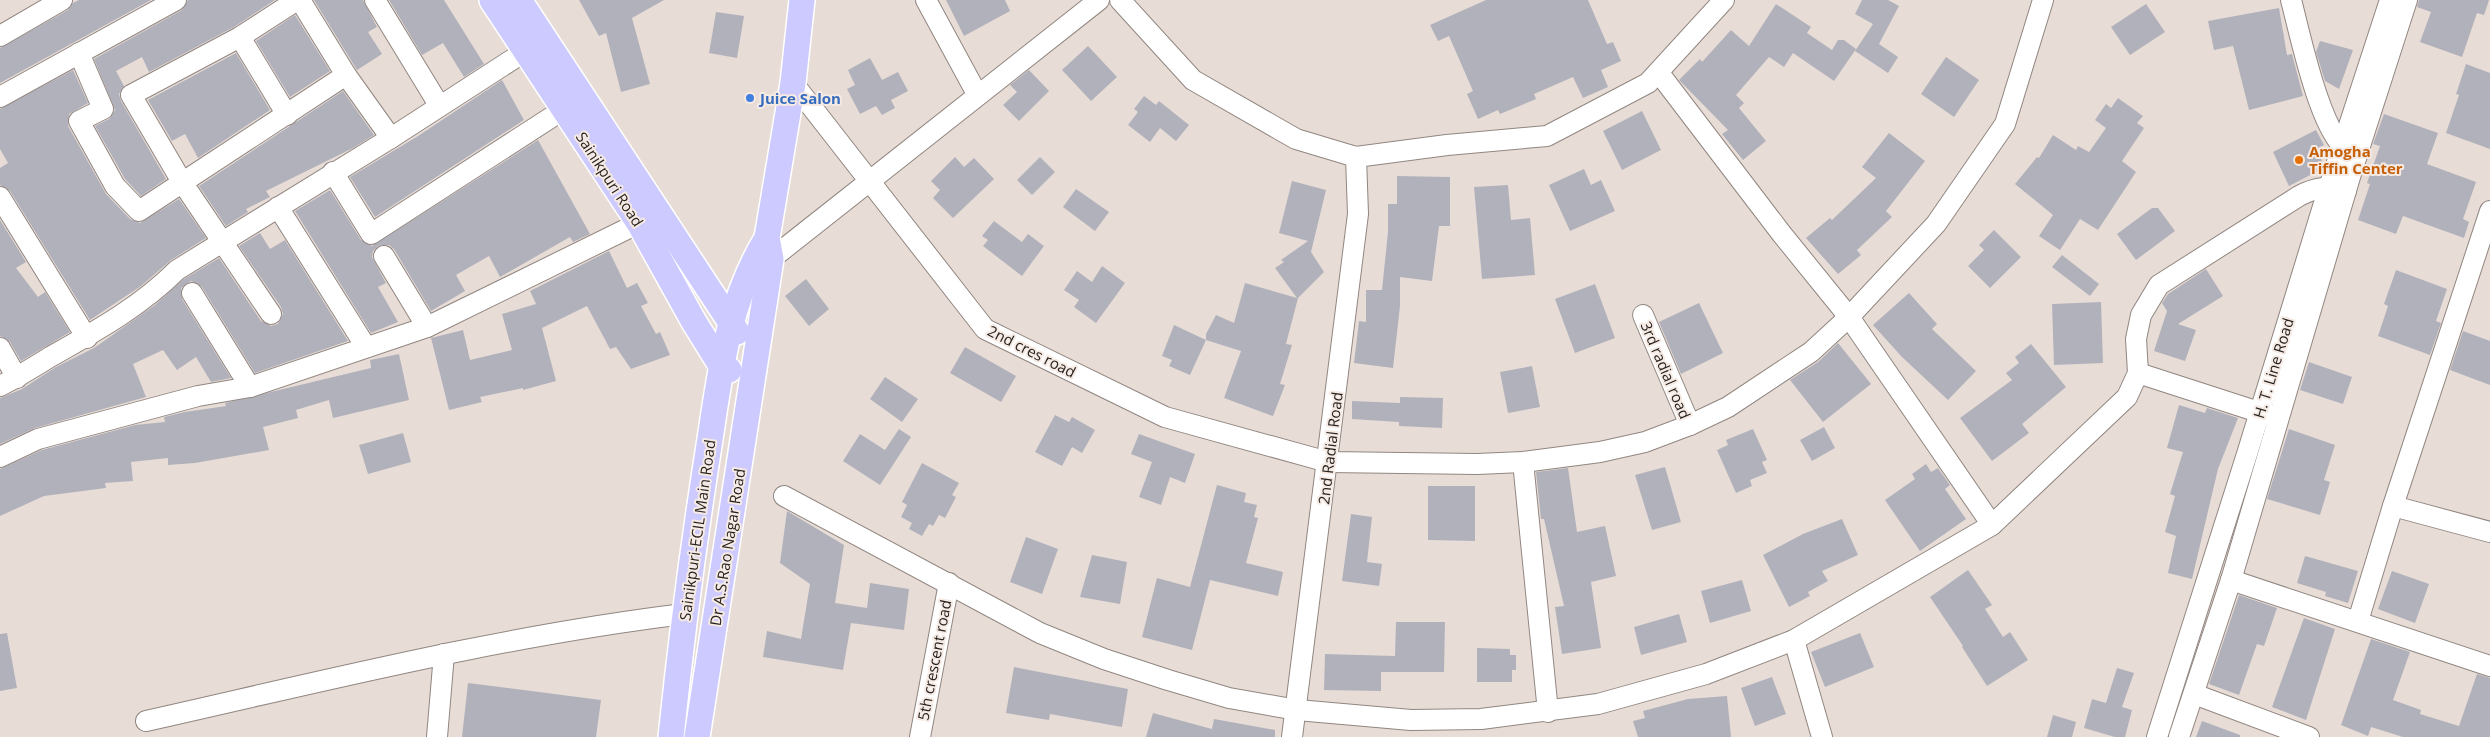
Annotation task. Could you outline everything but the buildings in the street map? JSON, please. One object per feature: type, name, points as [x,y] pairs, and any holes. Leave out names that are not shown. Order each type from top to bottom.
[{"type":"main road","name":"Sainikpuri Road","points":[[492,0],[527,50],[564,110],[640,223],[720,364]]},
{"type":"main road","name":"Sainikpuri Road","points":[[519,0],[754,357]]},
{"type":"main road","points":[[754,357],[764,252],[793,83],[802,0]]},
{"type":"main road","points":[[704,280],[726,283],[764,252]]},
{"type":"main road","name":"Sainikpuri-ECIL Main Road","points":[[671,737],[684,614],[720,364],[738,299],[764,252]]},
{"type":"main road","name":"Dr A.S.Rao Nagar Road","points":[[697,737],[751,388],[754,357]]},
{"type":"main road","points":[[720,364],[751,388]]},
{"type":"street","points":[[0,36],[62,0]]},
{"type":"street","points":[[0,97],[176,0]]},
{"type":"street","points":[[271,314],[182,182],[131,95],[240,37],[298,0],[346,75],[391,138]]},
{"type":"street","points":[[375,0],[440,105]]},
{"type":"street","points":[[926,0],[977,94]]},
{"type":"street","points":[[764,252],[868,183],[977,94],[1099,0]]},
{"type":"street","points":[[1120,0],[1193,80],[1296,138],[1356,158],[1447,145],[1547,136],[1648,83],[1724,0]]},
{"type":"street","name":"2nd cres road","points":[[793,83],[868,183],[985,329],[1165,417],[1328,462],[1477,464],[1523,462],[1600,452],[1645,442],[1690,425],[1728,407],[1764,385],[1811,352],[1849,316],[1936,224],[2005,124],[2043,0]]},
{"type":"street","points":[[2291,0],[2327,123],[2350,152]]},
{"type":"street","name":"H. T. Line Road","points":[[2350,152],[2390,0]]},
{"type":"street","name":"H. T. Line Road","points":[[2157,737],[2260,411],[2350,152],[2407,0]]},
{"type":"street","points":[[240,37],[287,115]]},
{"type":"street","points":[[0,348],[8,382],[86,338],[136,306],[157,290],[177,270],[333,172],[391,138],[527,50]]},
{"type":"street","points":[[79,53],[103,109],[79,121],[115,186],[139,211],[346,75]]},
{"type":"street","points":[[1659,73],[1782,233],[1849,316],[1992,525]]},
{"type":"street","points":[[333,172],[371,234],[564,110]]},
{"type":"street","name":"2nd Radial Road","points":[[1292,737],[1358,214],[1356,158]]},
{"type":"street","points":[[784,496],[1040,633],[1104,659],[1229,698],[1296,710],[1411,720],[1481,719],[1548,712],[1598,704],[1706,674],[1794,640],[1992,525],[2127,397],[2138,373],[2136,339],[2141,315],[2159,285],[2299,196],[2314,189],[2337,189]]},
{"type":"street","name":"H. T. Line Road","points":[[2179,737],[2231,580],[2278,420],[2337,189]]},
{"type":"street","points":[[0,197],[86,338]]},
{"type":"street","points":[[278,207],[366,348]]},
{"type":"street","points":[[2358,621],[2393,506],[2490,211]]},
{"type":"street","points":[[0,458],[38,439],[198,396],[250,388],[427,327],[640,223]]},
{"type":"street","points":[[384,256],[427,327]]},
{"type":"street","points":[[192,293],[250,388]]},
{"type":"street","name":"3rd radial road","points":[[1643,315],[1690,425]]},
{"type":"street","points":[[2138,373],[2260,411],[2278,420]]},
{"type":"street","points":[[1523,462],[1548,712]]},
{"type":"street","points":[[2393,506],[2490,532]]},
{"type":"street","points":[[2231,580],[2490,666]]},
{"type":"street","name":"5th crescent road","points":[[920,737],[949,583]]},
{"type":"street","points":[[146,721],[444,654],[599,625],[684,614]]},
{"type":"street","points":[[1794,640],[1822,737]]},
{"type":"street","points":[[437,737],[444,654]]},
{"type":"street","points":[[2194,694],[2309,737]]},
{"type":"place","name":"Juice Salon","points":[[750,98]]},
{"type":"place","name":"Amogha Tiffin Center","points":[[2299,160]]}]
